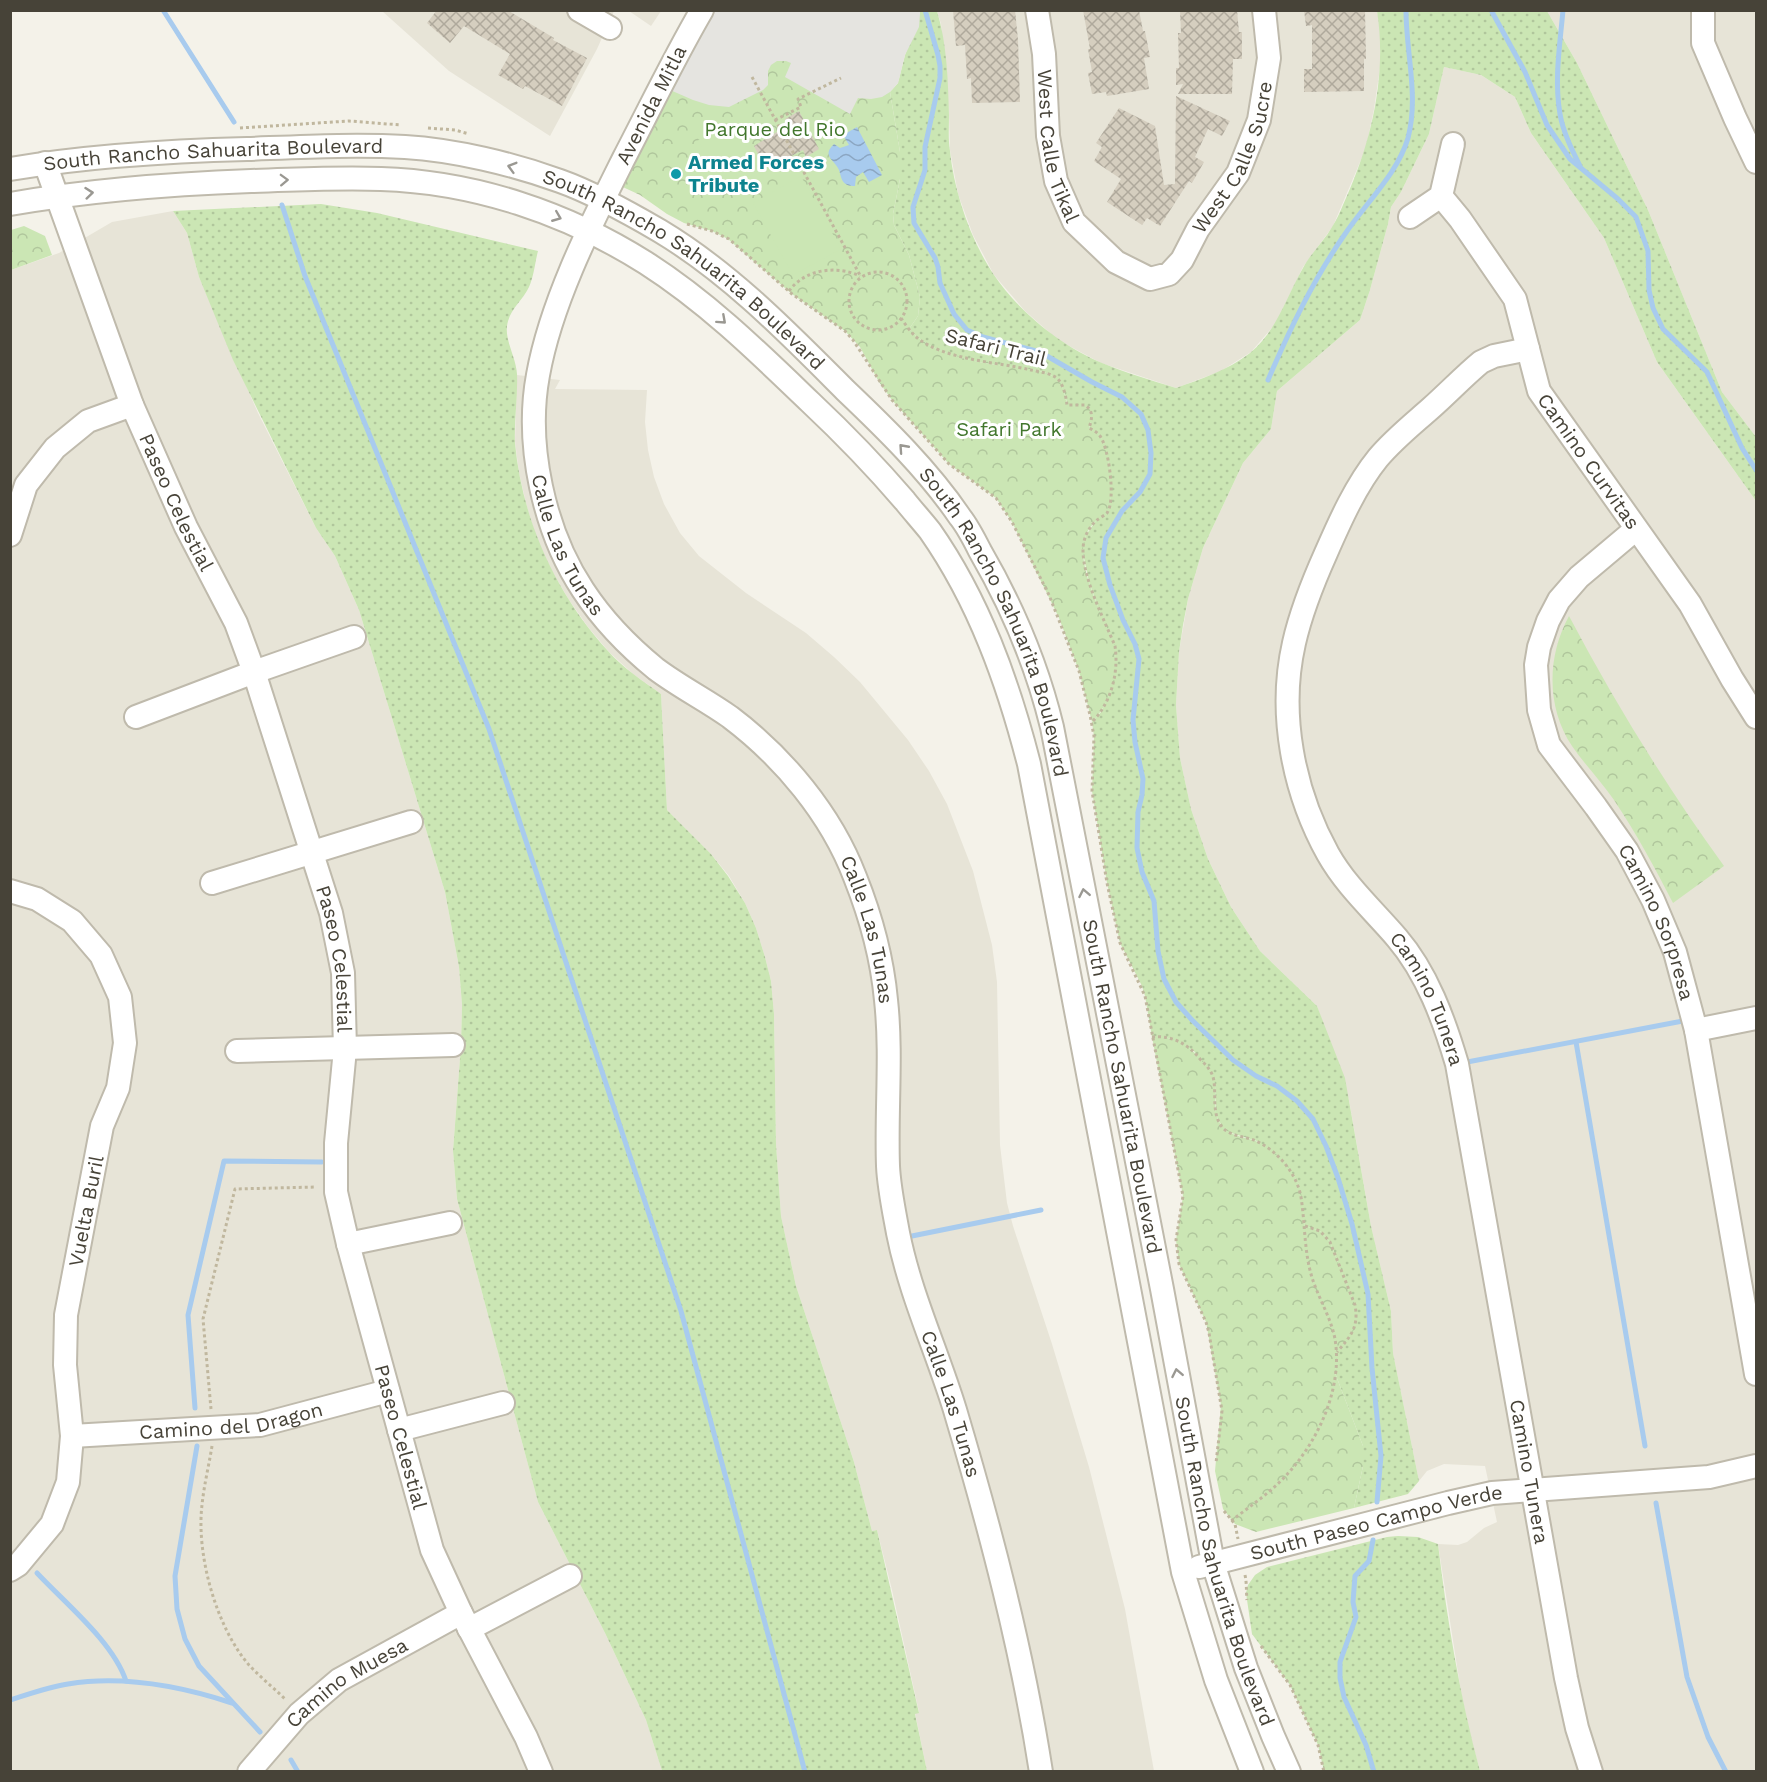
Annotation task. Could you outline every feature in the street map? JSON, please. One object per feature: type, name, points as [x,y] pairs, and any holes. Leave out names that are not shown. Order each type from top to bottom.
[{"type":"street","points":[[579,10],[610,28]]},
{"type":"street","name":"Avenida Mitla","points":[[602,201],[679,49],[702,10]]},
{"type":"street","name":"West Calle Tikal","points":[[1037,10],[1044,54],[1048,136],[1056,181],[1074,222],[1116,262],[1150,279]]},
{"type":"street","name":"West Calle Sucre","points":[[1150,279],[1169,274],[1182,260],[1198,229],[1238,173],[1259,120],[1269,58],[1264,10]]},
{"type":"street","points":[[1703,10],[1703,43],[1756,162]]},
{"type":"street","points":[[1410,218],[1441,196],[1453,144]]},
{"type":"street","name":"South Rancho Sahuarita Boulevard","points":[[10,169],[45,163],[152,153],[371,146],[410,147],[488,160],[561,181],[661,232],[711,266],[800,346],[893,436],[933,481],[962,518],[992,571],[1023,636],[1044,694],[1164,1300],[1213,1563],[1246,1668],[1289,1772]]},
{"type":"street","name":"Paseo Celestial","points":[[45,163],[132,405],[186,527],[236,623],[254,672],[331,913],[343,973],[345,1049],[336,1143],[336,1192],[348,1245],[432,1550],[465,1621],[526,1737],[541,1772]]},
{"type":"street","name":"South Rancho Sahuarita Boulevard","points":[[10,204],[57,196],[166,185],[339,179],[408,180],[472,190],[560,218],[644,261],[715,313],[811,402],[875,466],[928,528],[969,595],[986,631],[1010,697],[1029,764],[1183,1572],[1216,1680],[1252,1772]]},
{"type":"street","name":"Camino Curvitas","points":[[1441,196],[1460,219],[1515,299],[1539,391],[1690,604],[1756,717]]},
{"type":"street","name":"Calle Las Tunas","points":[[602,201],[548,333],[537,377],[534,414],[535,450],[541,488],[551,524],[564,556],[582,590],[604,618],[655,668],[726,714],[772,753],[817,807],[850,863],[871,921],[884,982],[888,1035],[888,1172],[900,1241],[915,1294],[953,1405],[984,1511],[1016,1642],[1041,1772]]},
{"type":"street","name":"Camino Tunera","points":[[1528,349],[1494,356],[1481,362],[1394,441],[1372,466],[1332,538],[1301,615],[1290,663],[1287,702],[1288,729],[1300,789],[1323,844],[1342,876],[1398,938],[1416,964],[1432,996],[1457,1064],[1566,1678],[1577,1728],[1591,1772]]},
{"type":"street","points":[[10,535],[26,485],[55,448],[88,421],[132,405]]},
{"type":"street","name":"Camino Sorpresa","points":[[1636,529],[1579,577],[1553,610],[1539,647],[1536,665],[1539,710],[1549,745],[1627,852],[1653,900],[1675,952],[1696,1030],[1749,1287],[1756,1374]]},
{"type":"street","points":[[136,717],[354,637]]},
{"type":"street","points":[[212,883],[411,822]]},
{"type":"street","name":"Vuelta Buril","points":[[10,891],[38,899],[72,921],[101,955],[120,997],[125,1043],[118,1088],[102,1126],[66,1315],[65,1365],[72,1436],[68,1482],[52,1524],[18,1565],[10,1570]]},
{"type":"street","points":[[1696,1030],[1756,1018]]},
{"type":"street","points":[[237,1051],[453,1045]]},
{"type":"street","points":[[348,1245],[450,1223]]},
{"type":"street","name":"Camino del Dragon","points":[[72,1436],[260,1425],[388,1391]]},
{"type":"street","points":[[399,1430],[503,1403]]},
{"type":"street","name":"South Paseo Campo Verde","points":[[1183,1572],[1492,1494],[1709,1477],[1756,1466]]},
{"type":"street","name":"Camino Muesa","points":[[249,1772],[299,1714],[339,1680],[465,1621],[570,1576]]},
{"type":"path","points":[[752,77],[861,277]]},
{"type":"path","points":[[775,120],[801,106],[798,99],[841,78]]},
{"type":"path","points":[[231,128],[349,121],[408,126]]},
{"type":"path","points":[[419,127],[455,130],[476,136]]},
{"type":"path","points":[[684,223],[712,231],[729,239],[789,291],[853,340],[892,400],[949,464],[996,498],[1012,522],[1059,618],[1078,670],[1092,722],[1094,736],[1092,791],[1107,883],[1120,943],[1145,996],[1182,1196],[1176,1240],[1179,1264],[1206,1322],[1221,1405],[1215,1471]]},
{"type":"path","points":[[789,291],[800,278],[819,272],[844,272],[861,277]]},
{"type":"path","points":[[872,272],[882,272],[899,281],[904,289],[906,308],[901,318],[888,328],[878,330],[861,324],[850,310],[851,291],[861,277],[872,272]]},
{"type":"path","name":"Safari Trail","points":[[901,318],[916,336],[946,352],[1050,375],[1057,379],[1063,387],[1067,405],[1085,405],[1091,411],[1089,428],[1100,436],[1103,442],[1109,465],[1111,499],[1107,513],[1091,526],[1086,535],[1083,553],[1089,582],[1115,646],[1116,656],[1110,693],[1101,712],[1092,722]]},
{"type":"path","points":[[1152,1036],[1169,1038],[1188,1046],[1209,1068],[1214,1078],[1216,1115],[1219,1122],[1228,1132],[1265,1147],[1286,1166],[1299,1185],[1310,1269],[1334,1335],[1336,1353],[1334,1380],[1324,1415],[1311,1442],[1270,1491],[1231,1521]]},
{"type":"path","points":[[1305,1226],[1320,1231],[1330,1242],[1355,1305],[1357,1316],[1352,1334],[1336,1353]]},
{"type":"path","points":[[1223,1509],[1235,1524],[1248,1586],[1247,1604]]},
{"type":"path","points":[[1259,1643],[1290,1684],[1318,1745],[1324,1772]]},
{"type":"shaded area","points":[[382,11],[614,11],[597,49],[550,136],[449,71]]},
{"type":"shaded area","points":[[629,11],[661,11],[651,26]]},
{"type":"shaded area","points":[[702,11],[919,11],[920,13],[919,27],[905,55],[898,83],[882,97],[858,98],[850,114],[785,77],[791,63],[786,61],[777,61],[771,65],[768,71],[768,85],[763,90],[729,107],[709,105],[661,86]]},
{"type":"shaded area","points":[[937,11],[1377,11],[1380,26],[1380,68],[1366,148],[1333,226],[1303,267],[1276,323],[1251,352],[1221,371],[1176,388],[1101,363],[1058,340],[1025,311],[994,275],[973,235],[958,194],[950,150],[941,24]]},
{"type":"shaded area","points":[[1547,11],[1756,11],[1756,437],[1722,392],[1648,210],[1577,63]]},
{"type":"shaded area","points":[[1444,67],[1481,75],[1515,97],[1531,133],[1604,238],[1657,362],[1756,501],[1756,1771],[1480,1771],[1461,1692],[1438,1544],[1458,1545],[1467,1542],[1484,1528],[1497,1522],[1485,1466],[1444,1464],[1427,1471],[1419,1481],[1393,1353],[1391,1311],[1371,1226],[1349,1100],[1317,1006],[1260,951],[1231,907],[1208,859],[1191,809],[1180,758],[1176,705],[1179,652],[1188,599],[1203,548],[1243,463],[1271,429],[1277,391],[1360,320],[1391,207],[1401,192],[1429,134]]},
{"type":"shaded area","points":[[173,211],[187,233],[199,277],[258,413],[316,528],[335,556],[359,610],[445,892],[459,967],[462,1005],[461,1045],[453,1151],[457,1199],[538,1502],[605,1633],[646,1720],[662,1771],[11,1772],[11,270],[59,253],[112,222]]},
{"type":"shaded area","points":[[517,375],[560,380],[555,389],[647,390],[645,422],[654,477],[664,504],[680,533],[699,556],[746,593],[806,633],[860,682],[908,740],[929,771],[947,804],[973,871],[992,945],[997,982],[1000,1145],[1007,1203],[1089,1467],[1125,1609],[1154,1771],[927,1771],[915,1713],[919,1712],[877,1530],[872,1531],[854,1462],[796,1286],[781,1216],[776,1144],[774,1014],[771,981],[765,957],[745,903],[729,876],[711,854],[667,810],[661,694],[633,674],[609,652],[588,627],[552,571],[537,540],[519,473],[515,441]]},
{"type":"green space","points":[[919,11],[937,11],[946,62],[949,142],[955,183],[971,232],[994,275],[1028,315],[1071,347],[1111,367],[1176,388],[1214,374],[1233,364],[1259,344],[1274,324],[1306,263],[1336,220],[1363,153],[1375,106],[1380,59],[1377,11],[1547,11],[1577,63],[1648,210],[1722,392],[1756,437],[1756,501],[1657,362],[1604,238],[1531,133],[1515,97],[1481,75],[1444,67],[1429,134],[1401,192],[1391,207],[1360,320],[1277,391],[1271,429],[1243,463],[1203,548],[1183,625],[1176,705],[1180,758],[1191,809],[1208,859],[1231,907],[1260,951],[1317,1006],[1345,1078],[1371,1226],[1391,1311],[1393,1353],[1419,1481],[1408,1494],[1354,1508],[1363,1466],[1363,1446],[1335,1373],[1336,1353],[1355,1306],[1330,1242],[1320,1231],[1305,1226],[1299,1185],[1294,1176],[1257,1141],[1228,1132],[1223,1128],[1216,1115],[1215,1084],[1194,1051],[1169,1038],[1152,1037],[1142,986],[1120,943],[1107,883],[1092,791],[1094,737],[1092,722],[1101,712],[1110,693],[1116,656],[1089,582],[1083,553],[1086,535],[1111,499],[1109,465],[1103,442],[1100,436],[1089,428],[1091,423],[1067,405],[1062,387],[1049,374],[1031,369],[974,361],[950,354],[927,344],[909,329],[918,316],[920,297],[909,255],[894,225],[893,214],[900,179],[900,152],[890,92],[898,83]]},
{"type":"green space","name":"Parque del Rio","points":[[919,11],[917,30],[904,56],[898,79],[890,92],[900,152],[900,179],[893,214],[894,225],[909,255],[920,297],[918,316],[909,329],[927,344],[962,358],[1038,371],[1052,376],[1061,385],[1067,405],[1085,405],[1091,412],[1089,428],[1100,436],[1106,451],[1111,498],[1107,513],[1093,524],[1086,534],[1083,546],[1084,561],[1095,599],[1115,646],[1116,656],[1116,667],[1109,697],[1092,722],[1079,671],[1059,618],[1012,522],[996,498],[949,464],[892,400],[879,382],[860,347],[845,331],[792,294],[728,239],[712,231],[684,223],[640,195],[612,182],[670,68]]},
{"type":"green space","points":[[732,121],[763,176],[729,195],[698,140]]},
{"type":"green space","points":[[801,176],[841,249],[793,275],[753,203]]},
{"type":"green space","points":[[321,204],[377,213],[538,251],[529,287],[510,315],[507,326],[517,374],[515,443],[525,500],[545,554],[558,580],[589,629],[614,657],[661,694],[667,810],[711,854],[728,876],[745,903],[756,928],[771,981],[774,1014],[776,1144],[781,1216],[796,1286],[854,1462],[872,1531],[877,1530],[919,1713],[915,1714],[927,1771],[662,1771],[646,1720],[605,1633],[538,1502],[457,1199],[453,1151],[462,1005],[459,967],[445,892],[359,610],[335,556],[316,528],[233,360],[199,277],[187,233],[173,211]]},
{"type":"green space","points":[[24,226],[45,236],[52,255],[11,270],[11,230]]},
{"type":"green space","points":[[1569,616],[1642,744],[1724,866],[1673,903],[1630,825],[1609,793],[1572,746],[1557,715],[1552,681],[1553,664],[1562,631]]},
{"type":"green space","points":[[1159,1036],[1183,1044],[1204,1063],[1214,1080],[1215,1107],[1220,1123],[1231,1133],[1264,1145],[1282,1160],[1299,1185],[1305,1226],[1320,1231],[1330,1242],[1355,1305],[1357,1316],[1352,1334],[1337,1353],[1335,1373],[1363,1446],[1363,1466],[1354,1508],[1256,1532],[1235,1524],[1223,1509],[1215,1471],[1221,1405],[1206,1322],[1179,1264],[1176,1240],[1183,1196],[1152,1037]]},
{"type":"green space","points":[[1398,1536],[1418,1537],[1438,1544],[1455,1658],[1480,1771],[1324,1771],[1318,1745],[1290,1685],[1252,1634],[1246,1593],[1255,1575],[1267,1567]]},
{"type":"water","points":[[857,127],[882,175],[869,182],[863,172],[856,177],[855,186],[851,186],[843,182],[829,152],[834,144],[840,148],[849,145],[843,135]]},
{"type":"building","points":[[437,10],[507,10],[554,38],[553,40],[587,58],[562,106],[525,86],[523,89],[498,75],[510,54],[464,26],[450,43],[427,23]]},
{"type":"building","points":[[953,10],[1015,10],[1020,102],[972,103],[971,78],[967,79],[965,45],[956,46]]},
{"type":"building","points":[[1083,10],[1139,10],[1150,57],[1144,58],[1149,89],[1107,96],[1106,92],[1092,94],[1088,73],[1092,72],[1088,49],[1090,49]]},
{"type":"building","points":[[1180,10],[1237,10],[1239,32],[1242,32],[1242,59],[1233,59],[1232,94],[1178,94],[1183,84],[1176,85],[1176,68],[1179,68],[1178,33],[1181,33]]},
{"type":"building","points":[[1304,10],[1365,10],[1364,91],[1304,92],[1304,69],[1312,69],[1312,25],[1306,26]]},
{"type":"building","points":[[1176,96],[1230,121],[1222,136],[1208,129],[1195,157],[1204,162],[1192,183],[1189,181],[1160,226],[1147,218],[1142,225],[1107,202],[1121,179],[1094,161],[1102,147],[1096,143],[1119,108],[1155,126],[1164,185],[1175,184]]},
{"type":"building","points":[[799,111],[819,149],[806,157],[803,150],[774,165],[773,162],[764,166],[754,146],[780,130],[779,128],[788,123],[785,119]]},
{"type":"waterway","points":[[163,10],[234,122]]},
{"type":"waterway","points":[[925,10],[938,55],[940,78],[925,147],[925,170],[913,207],[914,223],[935,258],[940,283],[954,314],[967,330],[983,337],[1040,352],[1122,397],[1141,414],[1148,430],[1151,453],[1150,474],[1140,492],[1122,511],[1106,538],[1103,558],[1110,585],[1139,659],[1133,720],[1143,779],[1138,812],[1137,848],[1142,872],[1154,901],[1158,951],[1164,979],[1176,1002],[1233,1060],[1256,1076],[1277,1086],[1297,1101],[1313,1119],[1326,1146],[1352,1224],[1368,1294],[1372,1368],[1381,1456],[1377,1502]]},
{"type":"waterway","points":[[1268,380],[1312,287],[1333,251],[1397,164],[1408,138],[1412,90],[1406,10]]},
{"type":"waterway","points":[[1491,10],[1525,72],[1547,125],[1570,159],[1636,217],[1648,251],[1649,290],[1653,308],[1663,329],[1707,372],[1742,448],[1756,470]]},
{"type":"waterway","points":[[1563,10],[1558,62],[1558,101],[1563,127],[1580,166]]},
{"type":"waterway","points":[[282,205],[305,276],[489,729],[681,1311],[805,1772]]},
{"type":"waterway","points":[[1462,1063],[1688,1020]]},
{"type":"waterway","points":[[1576,1042],[1645,1446]]},
{"type":"waterway","points":[[195,1408],[188,1315],[224,1161],[322,1162]]},
{"type":"waterway","points":[[912,1236],[1041,1210]]},
{"type":"waterway","points":[[197,1446],[175,1576],[177,1609],[185,1639],[199,1666],[260,1732]]},
{"type":"waterway","points":[[1656,1503],[1687,1677],[1708,1737],[1726,1772]]},
{"type":"waterway","points":[[1373,1540],[1369,1561],[1355,1576],[1353,1602],[1356,1617],[1340,1662],[1340,1678],[1344,1697],[1366,1745],[1374,1772]]},
{"type":"waterway","points":[[37,1573],[100,1638],[120,1666],[126,1681]]},
{"type":"waterway","points":[[10,1700],[61,1685],[110,1681],[172,1687],[232,1703]]},
{"type":"waterway","points":[[291,1760],[298,1772]]},
{"type":"place","name":"Armed Forces Tribute","points":[[676,174]]},
{"type":"park label","name":"Safari Park","points":[[1009,429]]}]
